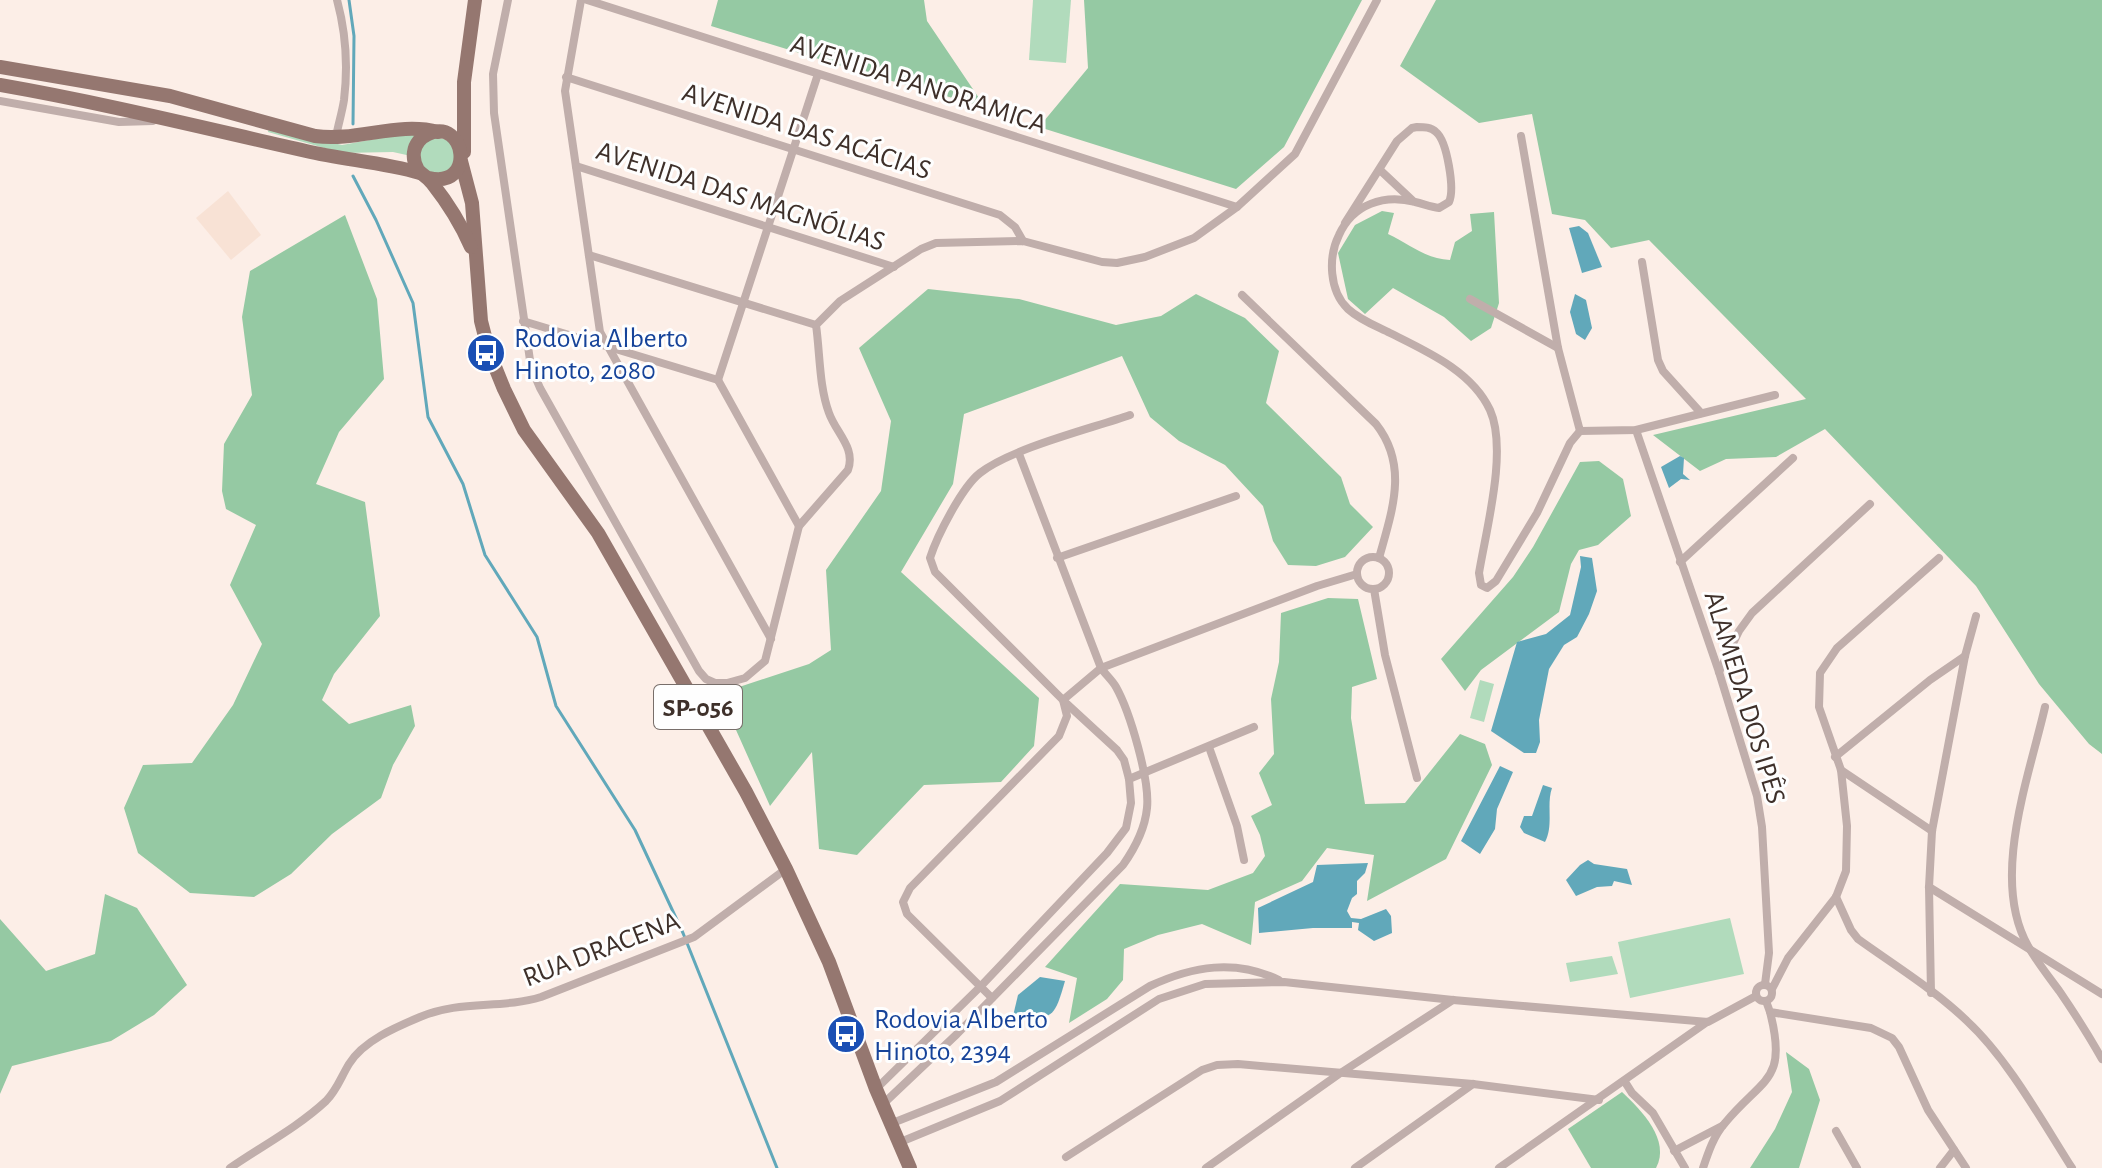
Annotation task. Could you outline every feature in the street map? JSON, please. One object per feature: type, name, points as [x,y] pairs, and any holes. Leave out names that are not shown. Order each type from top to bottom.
[{"type":"main road","name":"SP-056","points":[[475,0],[467,52],[465,149],[461,158],[472,203],[481,321],[489,352],[524,430],[598,533],[746,792],[786,869],[829,962],[882,1105],[910,1168]]},
{"type":"main road","points":[[0,67],[170,96],[336,139],[421,127],[442,132],[459,144],[461,158],[450,176],[440,180],[381,162],[332,157],[91,101],[0,85]]},
{"type":"main road","points":[[425,176],[415,163],[415,147],[426,135],[442,132],[461,118],[464,111]]},
{"type":"main road","name":"SP-056","points":[[425,176],[464,231],[476,258]]},
{"type":"street","points":[[336,139],[346,67],[344,33],[337,0]]},
{"type":"street","points":[[508,0],[493,74],[493,93],[527,355],[540,388],[699,671],[715,683],[745,678],[765,661],[799,526],[848,470],[852,460],[827,408],[816,325]]},
{"type":"street","points":[[581,0],[565,91],[600,332],[771,639]]},
{"type":"street","name":"AVENIDA PANORAMICA","points":[[587,0],[1237,207]]},
{"type":"street","points":[[816,325],[840,301],[921,249],[936,243],[1023,241],[1102,262],[1117,263],[1145,257],[1194,238],[1237,207],[1295,154],[1377,0]]},
{"type":"street","points":[[718,380],[818,74]]},
{"type":"street","name":"AVENIDA DAS ACÁCIAS","points":[[566,77],[1000,215],[1015,227],[1023,241]]},
{"type":"street","points":[[0,101],[119,122],[187,122]]},
{"type":"street","points":[[1345,223],[1361,208],[1381,199],[1414,201],[1439,208],[1446,205],[1452,198],[1447,160],[1436,131],[1417,127],[1397,141],[1345,223],[1334,248],[1332,264],[1334,282],[1343,303],[1358,317],[1440,359],[1473,385],[1490,409],[1497,449],[1479,573],[1481,585],[1485,588],[1496,581],[1521,540],[1570,443],[1580,431],[1636,430],[1775,395]]},
{"type":"street","points":[[1521,136],[1558,348],[1580,431]]},
{"type":"street","name":"AVENIDA DAS MAGNÓLIAS","points":[[576,166],[894,267]]},
{"type":"street","points":[[1380,170],[1414,201]]},
{"type":"street","points":[[589,255],[816,325]]},
{"type":"street","points":[[1642,262],[1658,360],[1663,371],[1701,413]]},
{"type":"street","points":[[1242,295],[1376,424],[1390,444],[1394,455],[1395,485],[1392,510],[1379,558]]},
{"type":"street","points":[[1470,299],[1558,348]]},
{"type":"street","points":[[523,321],[718,380],[799,526]]},
{"type":"street","points":[[876,1089],[981,986],[1107,853],[1126,828],[1131,803],[1129,779],[1124,760],[1117,750],[935,572],[931,564],[933,549],[973,479],[992,465],[1130,415]]},
{"type":"street","name":"ALAMEDA DOS IPÊS","points":[[1636,430],[1719,672],[1757,796],[1762,827],[1768,986]]},
{"type":"street","points":[[882,1105],[961,1030],[1123,865],[1140,836],[1148,806],[1144,773],[1116,688],[1101,668],[1019,454]]},
{"type":"street","points":[[1680,562],[1793,458]]},
{"type":"street","points":[[1057,558],[1236,496]]},
{"type":"street","points":[[1719,672],[1739,631],[1752,613],[1870,504]]},
{"type":"street","points":[[1372,556],[1379,558],[1389,567],[1389,577],[1384,585],[1374,589],[1362,585],[1357,574],[1362,561],[1372,556]]},
{"type":"street","points":[[1756,996],[1757,987],[1768,986],[1836,897],[1846,871],[1841,770],[1819,707],[1820,673],[1837,648],[1939,558]]},
{"type":"street","points":[[1063,700],[1101,668],[1317,586],[1357,574]]},
{"type":"street","points":[[1374,589],[1385,655],[1417,778]]},
{"type":"street","points":[[1931,993],[1929,887],[1932,831],[1965,656],[1976,616]]},
{"type":"street","points":[[1835,757],[1930,680],[1965,656]]},
{"type":"street","points":[[992,998],[907,914],[903,902],[910,888],[1059,736],[1067,716],[1063,700]]},
{"type":"street","points":[[2045,707],[2017,830],[2011,872],[2012,898],[2027,945],[2102,1059]]},
{"type":"street","points":[[1129,779],[1254,727]]},
{"type":"street","points":[[1209,747],[1237,826],[1244,860]]},
{"type":"street","points":[[1841,770],[1932,831]]},
{"type":"street","name":"RUA DRACENA","points":[[230,1168],[329,1098],[348,1066],[365,1046],[421,1016],[466,1005],[520,1003],[678,944],[694,937],[786,869]]},
{"type":"street","points":[[1929,887],[2102,994]]},
{"type":"street","points":[[1836,897],[1858,939],[1976,1030],[2023,1092],[2072,1168]]},
{"type":"street","points":[[1769,953],[1788,958]]},
{"type":"street","points":[[890,1124],[996,1082],[1150,986],[1173,975],[1196,969],[1231,967],[1262,971],[1284,982]]},
{"type":"street","points":[[897,1143],[1005,1098],[1159,999],[1205,984],[1284,982],[1708,1022]]},
{"type":"street","points":[[1766,1001],[1772,996],[1768,986]]},
{"type":"street","points":[[1674,1151],[1722,1126],[1770,1076],[1777,1049],[1766,1001],[1756,996]]},
{"type":"street","points":[[1499,1168],[1708,1022],[1756,996]]},
{"type":"street","points":[[1206,1168],[1216,1164],[1339,1074],[1453,1000]]},
{"type":"street","points":[[1770,1012],[1871,1028],[1892,1038],[1928,1110],[1966,1168]]},
{"type":"street","points":[[949,1018],[961,1030]]},
{"type":"street","points":[[931,1037],[943,1047]]},
{"type":"street","points":[[1066,1157],[1181,1082],[1217,1065],[1238,1064],[1473,1084],[1599,1100]]},
{"type":"street","points":[[996,1082],[1005,1098]]},
{"type":"street","points":[[1448,1082],[1448,1102]]},
{"type":"street","points":[[1625,1082],[1653,1113],[1685,1168]]},
{"type":"street","points":[[1355,1168],[1473,1084]]},
{"type":"street","points":[[960,1098],[967,1115]]},
{"type":"street","points":[[1703,1168],[1722,1126]]},
{"type":"street","points":[[1836,1131],[1857,1168]]},
{"type":"street","points":[[1940,1168],[1954,1150]]},
{"type":"shaded area","points":[[228,191],[261,235],[231,260],[196,218]]},
{"type":"green space","points":[[718,0],[924,0],[927,21],[985,107],[711,26]]},
{"type":"green space","points":[[1033,0],[1071,0],[1066,63],[1029,60]]},
{"type":"green space","points":[[1084,0],[1362,0],[1284,147],[1236,189],[1039,127],[1088,68]]},
{"type":"green space","points":[[1436,0],[2102,0],[2102,754],[2089,744],[2039,684],[1976,586],[1825,429],[1776,457],[1726,459],[1700,471],[1653,435],[1806,399],[1649,240],[1611,248],[1585,220],[1552,214],[1532,114],[1479,123],[1400,66]]},
{"type":"green space","points":[[269,128],[342,145],[419,131],[411,156],[393,152],[342,153],[268,132]]},
{"type":"green space","points":[[438,138],[451,143],[456,156],[451,169],[438,174],[425,169],[420,156],[425,143]]},
{"type":"green space","points":[[1382,211],[1394,213],[1388,234],[1425,254],[1450,260],[1455,242],[1472,231],[1470,214],[1494,212],[1499,303],[1491,328],[1471,341],[1444,317],[1393,288],[1365,314],[1348,299],[1338,253],[1355,225]]},
{"type":"green space","points":[[345,215],[377,299],[384,379],[339,432],[316,484],[365,502],[380,616],[334,674],[322,700],[349,724],[411,705],[415,726],[393,765],[381,798],[332,834],[291,874],[254,897],[190,893],[138,853],[124,808],[143,765],[192,763],[233,705],[262,644],[230,585],[256,525],[226,509],[222,491],[224,444],[252,395],[242,317],[250,271]]},
{"type":"green space","points":[[928,289],[1019,299],[1116,325],[1161,316],[1196,294],[1245,318],[1279,351],[1266,403],[1341,477],[1350,504],[1373,527],[1345,557],[1316,566],[1288,565],[1273,541],[1263,506],[1225,465],[1179,441],[1150,417],[1122,356],[964,414],[953,484],[901,572],[1039,698],[1034,746],[1001,782],[924,785],[857,855],[819,849],[812,752],[770,806],[732,721],[712,696],[809,664],[831,650],[826,570],[881,491],[891,421],[859,348]]},
{"type":"green space","points":[[1599,461],[1623,479],[1631,516],[1598,545],[1579,550],[1571,564],[1559,612],[1481,670],[1465,691],[1441,659],[1513,577],[1580,462]]},
{"type":"green space","points":[[1328,598],[1358,599],[1377,679],[1352,687],[1351,718],[1365,804],[1405,803],[1460,734],[1485,744],[1492,765],[1446,859],[1367,901],[1374,855],[1327,848],[1302,881],[1255,902],[1251,945],[1202,924],[1158,935],[1124,949],[1123,980],[1107,999],[1069,1023],[1077,978],[1045,967],[1120,884],[1208,890],[1253,873],[1265,856],[1251,816],[1272,805],[1259,773],[1274,754],[1271,699],[1279,662],[1281,613]]},
{"type":"green space","points":[[1480,680],[1494,684],[1484,722],[1470,718]]},
{"type":"green space","points":[[105,894],[137,908],[187,985],[154,1015],[111,1041],[12,1066],[0,1094],[0,919],[46,971],[95,954]]},
{"type":"green space","points":[[1730,918],[1744,974],[1630,998],[1618,942]]},
{"type":"green space","points":[[1612,956],[1618,974],[1570,982],[1566,963]]},
{"type":"green space","points":[[1786,1052],[1809,1069],[1820,1100],[1799,1168],[1750,1168],[1775,1129],[1792,1092]]},
{"type":"green space","points":[[1622,1092],[1645,1117],[1657,1136],[1660,1157],[1656,1168],[1591,1168],[1568,1129]]},
{"type":"water","points":[[1579,226],[1588,233],[1602,267],[1582,273],[1569,228]]},
{"type":"water","points":[[1575,294],[1586,300],[1592,328],[1585,340],[1576,334],[1570,312]]},
{"type":"water","points":[[1680,456],[1684,458],[1683,474],[1690,480],[1681,479],[1669,488],[1661,467]]},
{"type":"water","points":[[1580,556],[1592,558],[1597,591],[1577,637],[1564,645],[1549,669],[1539,720],[1540,742],[1536,753],[1524,753],[1491,731],[1517,642],[1546,634],[1570,615],[1581,567]]},
{"type":"water","points":[[1500,766],[1513,772],[1497,809],[1495,829],[1480,854],[1461,841]]},
{"type":"water","points":[[1543,785],[1552,788],[1545,842],[1524,833],[1520,827],[1524,816],[1532,816]]},
{"type":"water","points":[[1588,860],[1594,864],[1627,869],[1632,885],[1614,881],[1612,886],[1597,887],[1576,896],[1566,880]]},
{"type":"water","points":[[1368,863],[1365,873],[1357,881],[1357,894],[1347,911],[1351,918],[1361,919],[1386,909],[1391,916],[1392,933],[1374,941],[1358,930],[1359,923],[1352,922],[1352,928],[1259,933],[1258,908],[1313,882],[1317,865]]},
{"type":"water","points":[[1040,977],[1065,981],[1054,1010],[1044,1017],[1013,1016],[1018,995]]},
{"type":"waterway","points":[[349,0],[354,36],[353,124]]},
{"type":"waterway","points":[[353,176],[413,303],[428,417],[463,484],[485,555],[537,637],[556,706],[635,830],[683,933],[777,1168]]},
{"type":"place","name":"Rodovia Alberto Hinoto, 2080","points":[[486,353]]},
{"type":"place","name":"Rodovia Alberto Hinoto, 2394","points":[[846,1034]]}]
